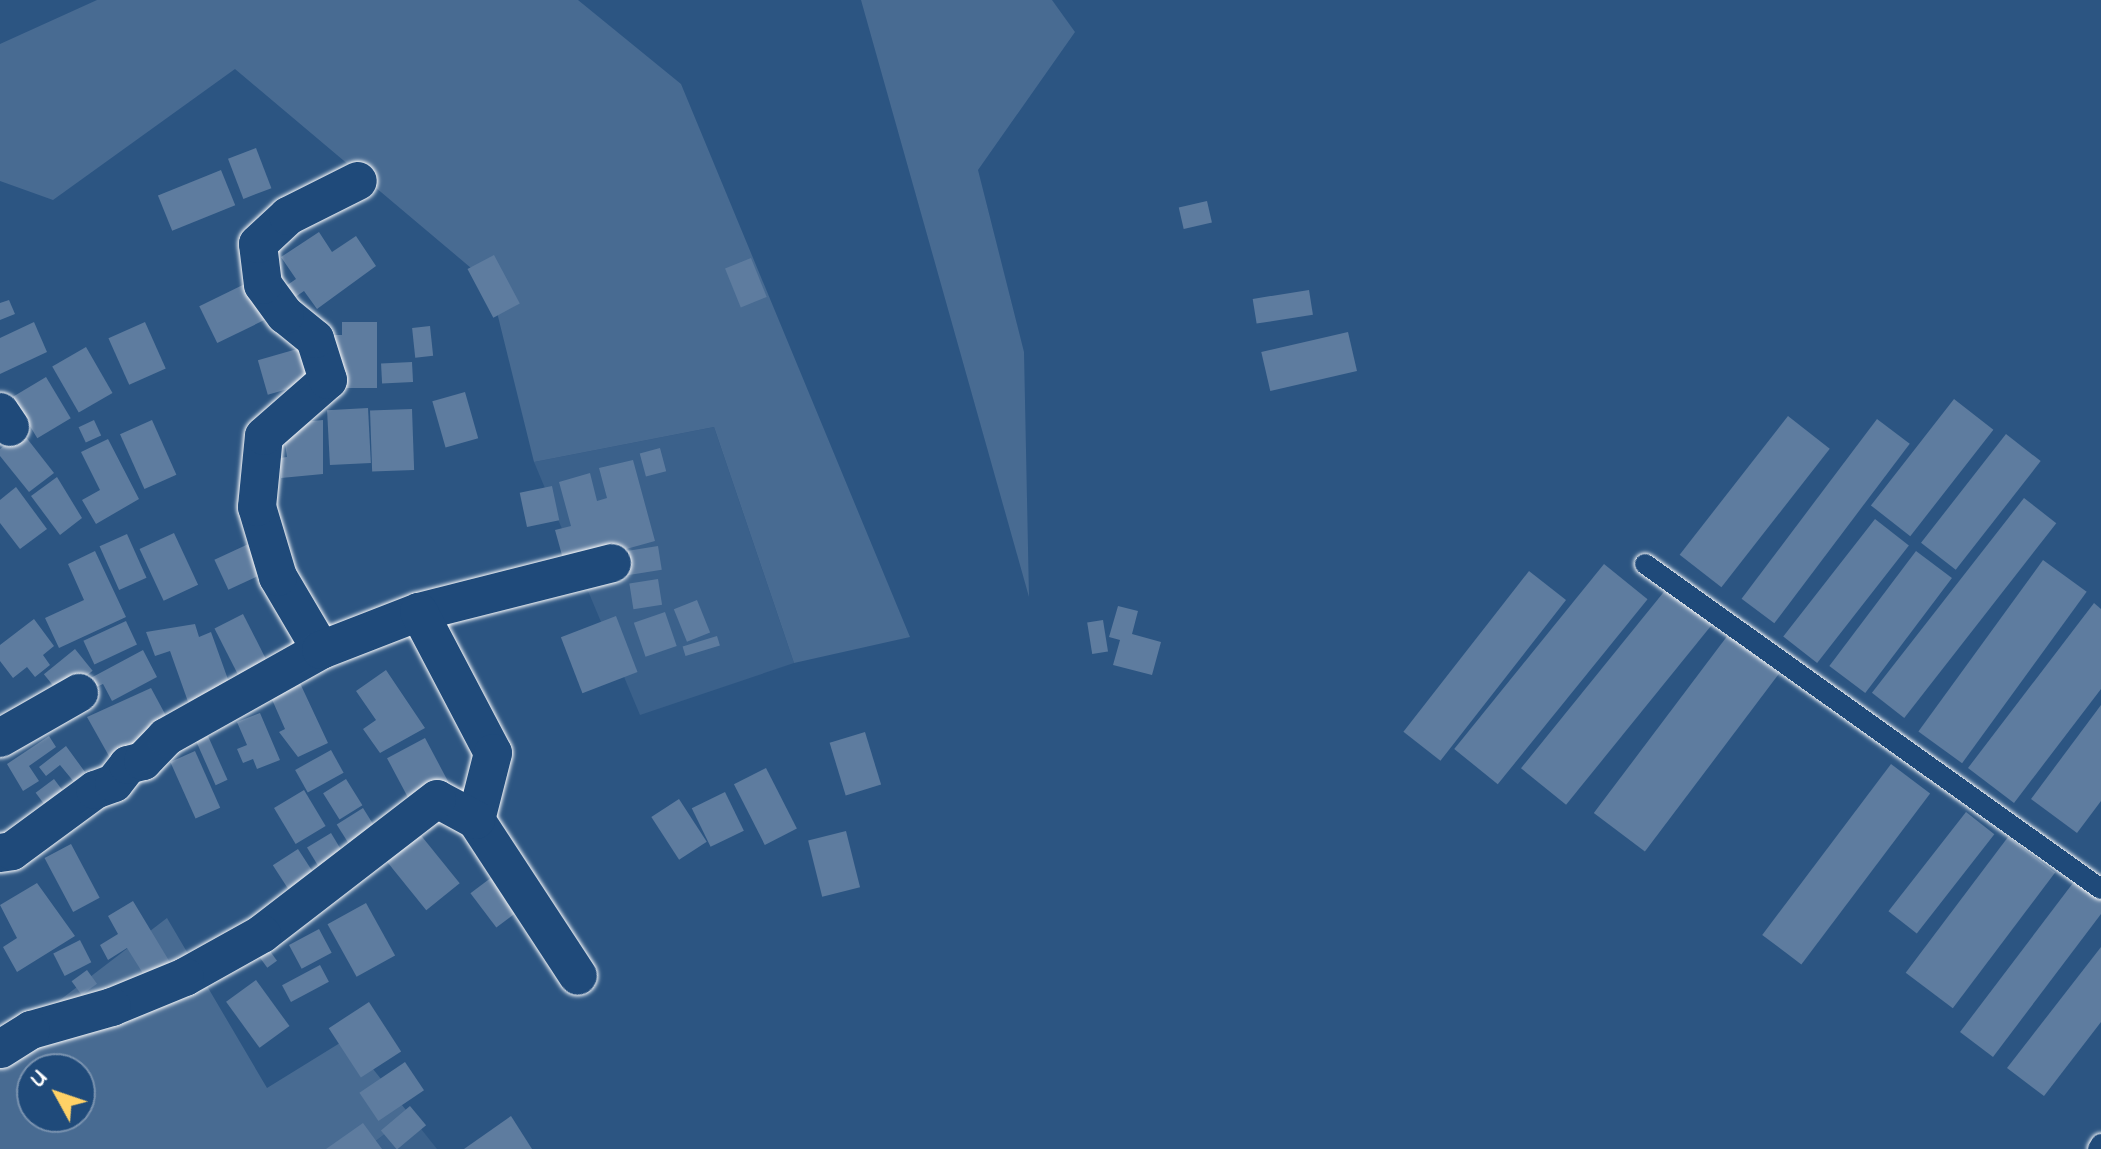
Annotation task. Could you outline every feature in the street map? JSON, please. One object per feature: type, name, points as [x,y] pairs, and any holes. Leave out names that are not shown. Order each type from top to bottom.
[{"type":"street","points":[[321,650],[278,577],[257,507],[264,436],[328,380],[315,339],[285,315],[263,285],[258,244],[288,216],[358,181]]},
{"type":"street","points":[[0,853],[12,851],[95,790],[114,783],[128,765],[143,761],[166,737],[321,650],[419,612],[612,563]]},
{"type":"street","points":[[419,612],[493,753],[476,820]]},
{"type":"street","points":[[0,738],[79,693]]},
{"type":"street","points":[[0,1049],[31,1030],[112,1007],[185,977],[262,934],[437,799],[476,820],[578,976]]},
{"type":"lane","points":[[1645,564],[2101,889]]},
{"type":"shaded area","points":[[97,0],[578,0],[681,84],[910,637],[794,663],[714,427],[534,462],[490,284],[235,69],[53,200],[0,181],[0,44]]},
{"type":"shaded area","points":[[861,0],[1052,0],[1075,32],[978,170],[1024,352],[1029,597]]},
{"type":"shaded area","points":[[714,427],[794,663],[640,715],[534,462]]},
{"type":"shaded area","points":[[167,918],[267,1088],[348,1038],[410,1115],[365,1149],[0,1149],[0,1046]]},
{"type":"shaded area","points":[[410,1115],[437,1149],[365,1149]]},
{"type":"building","points":[[256,148],[271,188],[243,199],[228,159]]},
{"type":"building","points":[[221,170],[235,205],[172,231],[158,195]]},
{"type":"building","points":[[1207,201],[1212,222],[1184,229],[1179,208]]},
{"type":"building","points":[[319,232],[332,252],[356,236],[376,266],[317,309],[304,291],[291,300],[283,288],[296,279],[281,257]]},
{"type":"building","points":[[494,255],[520,304],[493,318],[468,269]]},
{"type":"building","points":[[751,258],[767,297],[741,307],[725,268]]},
{"type":"building","points":[[255,279],[273,316],[217,343],[199,306]]},
{"type":"building","points":[[1309,290],[1313,315],[1257,324],[1253,299]]},
{"type":"building","points":[[9,300],[15,314],[0,320],[0,303]]},
{"type":"building","points":[[34,322],[47,352],[0,374],[0,338]]},
{"type":"building","points":[[145,322],[166,369],[129,385],[108,338]]},
{"type":"building","points":[[342,322],[377,322],[377,388],[342,388],[342,359],[328,358],[328,335],[342,335]]},
{"type":"building","points":[[430,326],[433,356],[415,358],[412,328]]},
{"type":"building","points":[[1348,332],[1357,371],[1270,391],[1261,352]]},
{"type":"building","points":[[86,347],[112,393],[79,412],[52,367]]},
{"type":"building","points":[[304,347],[314,382],[268,395],[258,360]]},
{"type":"building","points":[[412,362],[413,382],[382,384],[381,364]]},
{"type":"building","points":[[46,377],[71,418],[37,438],[13,397]]},
{"type":"building","points":[[465,392],[478,438],[446,448],[432,401]]},
{"type":"building","points":[[1954,399],[1993,430],[1910,536],[1871,505]]},
{"type":"building","points":[[368,408],[371,463],[330,465],[327,410]]},
{"type":"building","points":[[412,409],[414,470],[372,471],[370,410]]},
{"type":"building","points":[[1788,416],[1830,449],[1721,587],[1680,555]]},
{"type":"building","points":[[1877,419],[1910,444],[1774,623],[1742,599]]},
{"type":"building","points":[[94,420],[101,435],[86,443],[79,427]]},
{"type":"building","points":[[152,420],[176,475],[144,489],[120,434]]},
{"type":"building","points":[[323,420],[323,474],[281,478],[280,458],[287,457],[282,424]]},
{"type":"building","points":[[22,432],[54,473],[29,492],[0,456],[0,449]]},
{"type":"building","points":[[2006,434],[2041,461],[1956,570],[1921,543]]},
{"type":"building","points":[[108,439],[139,499],[96,524],[82,500],[100,490],[81,452]]},
{"type":"building","points":[[660,448],[666,471],[646,477],[640,453]]},
{"type":"building","points":[[633,460],[655,541],[565,566],[555,530],[571,526],[559,482],[590,473],[597,501],[607,498],[599,468]]},
{"type":"building","points":[[57,477],[82,518],[60,535],[31,496]]},
{"type":"building","points":[[552,486],[559,520],[527,527],[520,493]]},
{"type":"building","points":[[16,487],[47,529],[20,549],[0,523],[0,500]]},
{"type":"building","points":[[2024,498],[2056,523],[1904,718],[1872,693]]},
{"type":"building","points":[[1875,519],[1909,545],[1817,663],[1783,636]]},
{"type":"building","points":[[174,533],[198,585],[164,601],[140,549]]},
{"type":"building","points":[[127,534],[147,578],[119,590],[100,546]]},
{"type":"building","points":[[257,540],[271,570],[228,590],[214,560]]},
{"type":"building","points":[[658,546],[662,570],[624,576],[620,552]]},
{"type":"building","points":[[95,551],[126,617],[59,648],[45,618],[84,600],[68,564]]},
{"type":"building","points":[[1916,551],[1952,578],[1865,693],[1829,666]]},
{"type":"building","points":[[2043,560],[2087,592],[1962,763],[1918,732]]},
{"type":"building","points":[[1604,564],[1648,599],[1498,784],[1454,749]]},
{"type":"building","points":[[1529,571],[1566,600],[1440,761],[1403,732]]},
{"type":"building","points":[[658,579],[662,605],[633,609],[629,584]]},
{"type":"building","points":[[1667,588],[1712,625],[1566,805],[1521,768]]},
{"type":"building","points":[[697,600],[710,632],[687,642],[674,609]]},
{"type":"building","points":[[2094,603],[2101,609],[2101,689],[2014,803],[1968,768]]},
{"type":"building","points":[[1118,606],[1138,611],[1132,634],[1161,642],[1152,675],[1113,665],[1120,640],[1109,637]]},
{"type":"building","points":[[665,612],[677,646],[646,657],[634,623]]},
{"type":"building","points":[[243,614],[268,663],[239,678],[214,629]]},
{"type":"building","points":[[616,616],[638,672],[582,693],[561,637]]},
{"type":"building","points":[[34,619],[54,646],[43,655],[50,665],[35,677],[27,667],[13,678],[0,661],[0,645]]},
{"type":"building","points":[[1103,620],[1108,652],[1092,654],[1087,623]]},
{"type":"building","points":[[126,621],[137,645],[94,664],[83,641]]},
{"type":"building","points":[[195,624],[199,637],[211,632],[230,685],[192,713],[170,651],[155,656],[146,632]]},
{"type":"building","points":[[1728,635],[1779,674],[1645,852],[1594,813]]},
{"type":"building","points":[[717,636],[720,646],[685,656],[683,647]]},
{"type":"building","points":[[75,649],[93,671],[62,696],[44,674]]},
{"type":"building","points":[[143,650],[157,677],[112,701],[103,684],[92,689],[87,680]]},
{"type":"building","points":[[386,670],[425,728],[380,753],[363,729],[376,720],[356,691]]},
{"type":"building","points":[[299,681],[328,743],[298,757],[279,732],[285,729],[270,695]]},
{"type":"building","points":[[151,688],[171,725],[114,765],[87,717]]},
{"type":"building","points":[[2101,705],[2101,801],[2077,833],[2031,799]]},
{"type":"building","points":[[260,713],[280,760],[257,769],[253,759],[243,763],[237,749],[247,745],[237,722]]},
{"type":"building","points":[[865,732],[881,785],[846,795],[830,743]]},
{"type":"building","points":[[49,736],[56,747],[29,766],[39,781],[23,791],[7,764]]},
{"type":"building","points":[[208,736],[228,780],[216,785],[196,741]]},
{"type":"building","points":[[425,738],[450,786],[412,806],[387,758]]},
{"type":"building","points":[[66,746],[85,772],[74,782],[60,765],[46,776],[39,767]]},
{"type":"building","points":[[331,750],[344,773],[308,793],[295,770]]},
{"type":"building","points":[[195,751],[220,808],[196,819],[170,762]]},
{"type":"building","points":[[1891,764],[1930,793],[1801,964],[1762,935]]},
{"type":"building","points":[[766,768],[797,829],[765,845],[734,784]]},
{"type":"building","points":[[54,779],[66,795],[48,809],[36,793]]},
{"type":"building","points":[[346,779],[362,805],[340,820],[323,793]]},
{"type":"building","points":[[304,790],[326,826],[296,844],[274,808]]},
{"type":"building","points":[[725,792],[744,831],[711,847],[692,808]]},
{"type":"building","points":[[679,799],[707,842],[679,860],[651,817]]},
{"type":"building","points":[[363,808],[377,830],[350,846],[337,824]]},
{"type":"building","points":[[1966,812],[1994,834],[1917,933],[1888,911]]},
{"type":"building","points":[[415,828],[460,883],[426,910],[382,855]]},
{"type":"building","points":[[846,831],[860,887],[822,897],[808,840]]},
{"type":"building","points":[[331,833],[346,858],[322,872],[307,847]]},
{"type":"building","points":[[2008,837],[2055,873],[1953,1008],[1906,973]]},
{"type":"building","points":[[71,844],[100,898],[73,912],[45,858]]},
{"type":"building","points":[[298,849],[316,877],[291,893],[273,865]]},
{"type":"building","points":[[496,874],[522,908],[496,928],[470,893]]},
{"type":"building","points":[[2076,879],[2101,898],[2101,914],[1993,1057],[1960,1032]]},
{"type":"building","points":[[37,883],[75,936],[17,972],[3,947],[17,938],[0,905]]},
{"type":"building","points":[[133,901],[174,969],[149,983],[127,948],[108,960],[100,945],[118,934],[108,916]]},
{"type":"building","points":[[366,903],[395,955],[357,977],[328,924]]},
{"type":"building","points":[[319,929],[332,953],[302,969],[289,945]]},
{"type":"building","points":[[80,940],[91,962],[65,976],[53,954]]},
{"type":"building","points":[[267,947],[277,961],[267,968],[257,954]]},
{"type":"building","points":[[2101,947],[2101,1022],[2044,1096],[2007,1068]]},
{"type":"building","points":[[320,965],[329,982],[291,1002],[282,985]]},
{"type":"building","points":[[87,970],[97,984],[82,995],[72,981]]},
{"type":"building","points":[[256,980],[290,1026],[260,1048],[226,1002]]},
{"type":"building","points":[[369,1002],[401,1051],[361,1078],[329,1028]]},
{"type":"building","points":[[405,1062],[424,1090],[378,1121],[359,1093]]},
{"type":"building","points":[[410,1106],[426,1125],[398,1149],[381,1130]]},
{"type":"building","points":[[511,1116],[532,1149],[464,1149]]},
{"type":"building","points":[[363,1123],[382,1149],[326,1149]]}]
